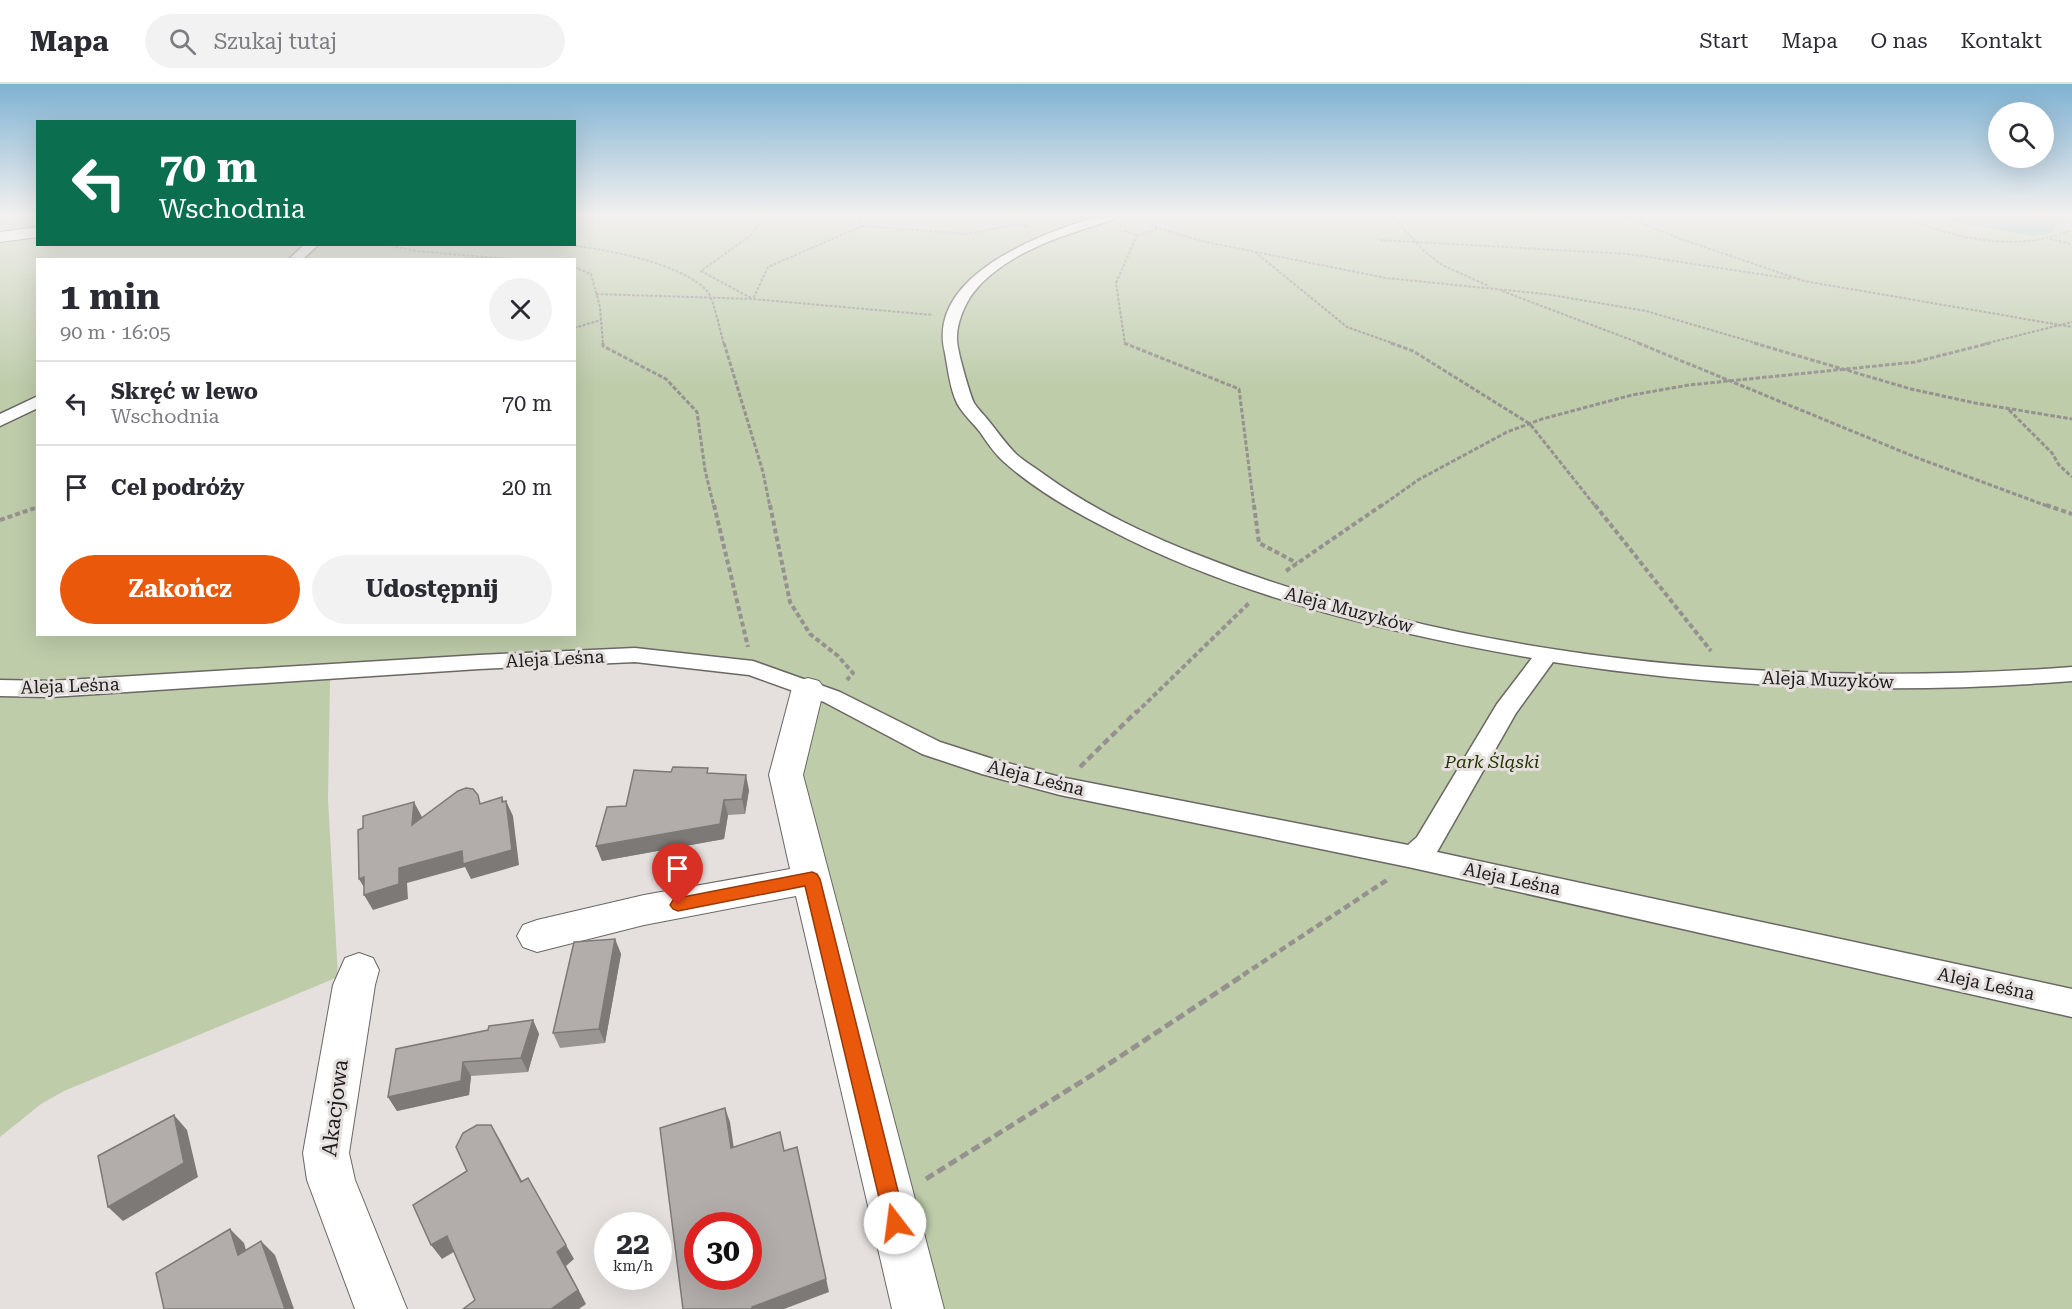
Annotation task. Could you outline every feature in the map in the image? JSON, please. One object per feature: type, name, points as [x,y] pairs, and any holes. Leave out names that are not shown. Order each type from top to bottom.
[{"type":"street","name":"Aleja Muzyków","points":[[987,273],[971,289],[954,317],[950,335],[950,359],[963,398],[984,430],[1013,461],[1044,485],[1108,524],[1178,555],[1265,587],[1409,627],[1547,654],[1731,676],[1912,682],[2011,679],[2072,674]]},
{"type":"street","points":[[0,421],[36,402]]},
{"type":"street","points":[[1413,857],[1427,844],[1506,710],[1547,654]]},
{"type":"street","name":"Aleja Leśna","points":[[0,688],[51,689],[479,662],[635,655],[753,668],[820,692],[931,748],[991,768],[1060,786],[1413,857],[2072,1003]]},
{"type":"street","points":[[820,692],[786,775],[918,1309]]},
{"type":"street","points":[[537,936],[644,910],[812,879]]},
{"type":"street","name":"Akacjowa","points":[[359,970],[354,985],[331,1110],[326,1152],[331,1180],[381,1309]]},
{"type":"path","points":[[589,273],[596,294],[603,346],[666,379],[697,411],[705,470],[753,668]]},
{"type":"path","points":[[680,273],[708,292],[763,472],[790,602],[810,634],[838,656],[853,673],[820,692]]},
{"type":"path","points":[[705,273],[753,299]]},
{"type":"path","points":[[753,299],[765,273]]},
{"type":"path","points":[[1120,273],[1116,283],[1124,344],[1239,389],[1259,543],[1297,562]]},
{"type":"path","points":[[1281,273],[1347,327],[1413,351],[1530,424],[1731,676]]},
{"type":"path","points":[[1362,273],[1386,278],[1600,302],[1646,311],[1944,397],[2008,410],[2072,419]]},
{"type":"path","points":[[1459,273],[1652,348],[2006,492],[2072,514]]},
{"type":"path","points":[[1753,273],[2072,327]]},
{"type":"path","points":[[1781,273],[1804,281]]},
{"type":"path","points":[[596,294],[753,299],[954,317]]},
{"type":"path","points":[[576,327],[601,320]]},
{"type":"path","points":[[1060,786],[1265,587],[1297,562],[1418,480],[1507,432],[1632,395],[1689,385],[1915,362],[2072,322]]},
{"type":"path","points":[[2008,410],[2052,453],[2059,465],[2072,477]]},
{"type":"path","points":[[0,520],[36,508]]},
{"type":"path","points":[[890,1202],[1112,1062],[1390,878],[1413,857]]},
{"type":"green space","name":"Park Śląski","points":[[0,273],[36,273],[36,636],[576,636],[576,273],[2072,273],[2072,1309],[942,1309],[797,776],[816,705],[758,668],[627,655],[332,674],[328,799],[338,977],[64,1091],[41,1104],[0,1137]]},
{"type":"building","points":[[673,767],[708,768],[707,773],[746,775],[742,799],[724,800],[720,824],[596,846],[607,807],[626,806],[634,770],[671,772]]},
{"type":"building","points":[[466,788],[473,789],[478,795],[480,804],[502,797],[502,802],[506,801],[512,850],[463,864],[462,851],[399,868],[399,884],[364,895],[364,877],[359,879],[358,830],[363,828],[363,816],[414,802],[412,825],[458,791]]},
{"type":"building","points":[[615,939],[599,1029],[553,1033],[574,942]]},
{"type":"building","points":[[533,1020],[521,1058],[463,1062],[461,1081],[388,1097],[396,1049],[488,1030],[489,1026]]},
{"type":"building","points":[[725,1108],[731,1148],[780,1132],[784,1151],[797,1147],[826,1279],[752,1307],[752,1309],[683,1309],[660,1128]]},
{"type":"building","points":[[174,1115],[184,1163],[108,1207],[98,1156]]},
{"type":"building","points":[[477,1125],[491,1125],[521,1182],[528,1178],[566,1245],[557,1252],[578,1290],[551,1309],[463,1309],[475,1300],[447,1236],[431,1245],[413,1205],[467,1171],[456,1147],[463,1133]]},
{"type":"building","points":[[230,1229],[238,1255],[261,1241],[285,1309],[164,1309],[156,1273]]},
{"type":"route","points":[[678,905],[812,879],[895,1223]]}]
